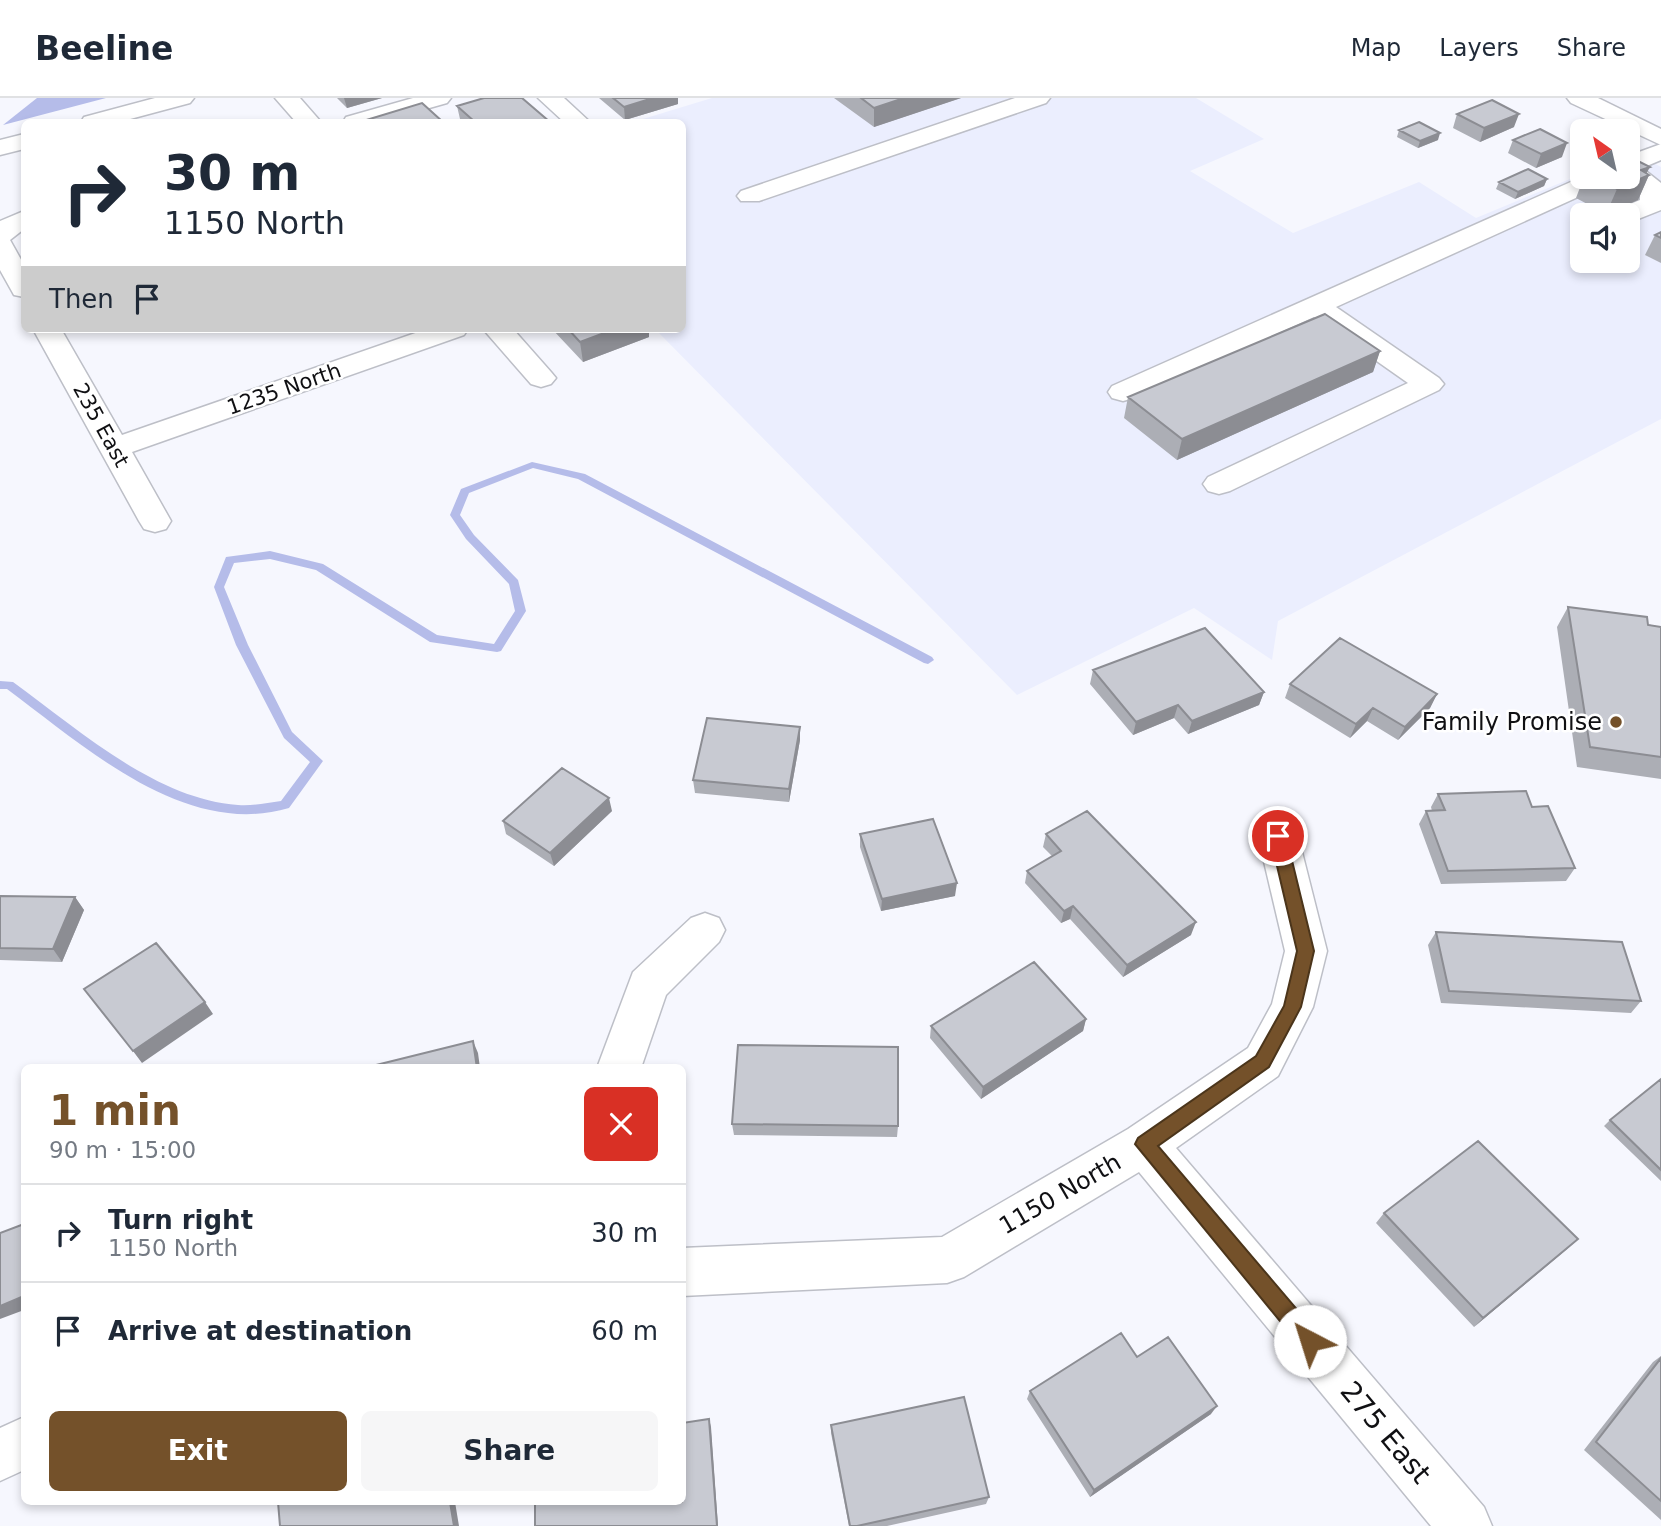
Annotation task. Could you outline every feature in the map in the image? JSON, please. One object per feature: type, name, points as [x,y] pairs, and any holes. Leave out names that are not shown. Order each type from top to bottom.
[{"type":"street","points":[[104,119],[182,98]]},
{"type":"street","points":[[287,98],[306,119]]},
{"type":"street","points":[[366,119],[439,98]]},
{"type":"street","points":[[550,98],[574,119]]},
{"type":"street","points":[[750,196],[1038,98]]},
{"type":"street","points":[[1578,98],[1661,138]]},
{"type":"street","points":[[0,148],[21,142]]},
{"type":"street","points":[[1640,161],[1661,151]]},
{"type":"street","points":[[1640,178],[1653,189],[1653,204],[1640,210]]},
{"type":"street","points":[[1123,392],[1575,189]]},
{"type":"street","points":[[1545,202],[1570,211]]},
{"type":"street","points":[[7,232],[21,279]]},
{"type":"street","points":[[1219,484],[1429,384],[1314,304]]},
{"type":"street","name":"235 East","points":[[49,333],[155,521]]},
{"type":"street","name":"1235 North","points":[[114,448],[443,333]]},
{"type":"street","points":[[500,333],[541,378]]},
{"type":"street","name":"1150 North","points":[[686,1272],[947,1260],[1144,1144],[1263,1062],[1292,1007],[1306,951],[1278,836]]},
{"type":"street","points":[[620,1064],[648,985],[705,930]]},
{"type":"street","name":"275 East","points":[[1144,1144],[1465,1526]]},
{"type":"street","points":[[0,1455],[21,1444]]},
{"type":"shaded area","points":[[712,98],[1196,98],[1264,139],[1190,171],[1293,233],[1419,182],[1476,218],[1570,179],[1570,189],[1640,189],[1640,156],[1661,167],[1661,419],[1278,621],[1272,660],[1194,608],[1017,695],[659,333],[686,333],[686,119],[643,119]]},
{"type":"water","points":[[37,98],[106,98],[21,119],[3,125]]},
{"type":"building","points":[[484,98],[522,98],[546,119],[472,119],[457,106]]},
{"type":"building","points":[[613,98],[653,98],[624,107]]},
{"type":"building","points":[[861,98],[904,98],[874,108]]},
{"type":"building","points":[[1492,100],[1519,114],[1484,128],[1457,114]]},
{"type":"building","points":[[422,103],[440,119],[370,119]]},
{"type":"building","points":[[1419,122],[1440,133],[1420,141],[1399,130]]},
{"type":"building","points":[[1540,129],[1567,143],[1541,154],[1513,140]]},
{"type":"building","points":[[1640,162],[1650,167],[1641,170],[1649,175],[1640,179]]},
{"type":"building","points":[[1528,169],[1547,179],[1518,192],[1499,182]]},
{"type":"building","points":[[1325,314],[1380,351],[1182,439],[1128,397]]},
{"type":"building","points":[[572,333],[604,333],[580,342]]},
{"type":"building","name":"Family Promise","points":[[1568,607],[1647,617],[1648,625],[1661,627],[1661,757],[1590,747]]},
{"type":"building","points":[[1205,628],[1264,692],[1192,721],[1178,705],[1136,722],[1093,670]]},
{"type":"building","points":[[1340,638],[1437,694],[1405,727],[1373,708],[1356,724],[1290,684]]},
{"type":"building","points":[[707,718],[800,727],[789,789],[693,780]]},
{"type":"building","points":[[562,768],[609,798],[550,853],[503,821]]},
{"type":"building","points":[[1526,791],[1532,807],[1548,806],[1575,868],[1448,871],[1426,811],[1445,810],[1438,794]]},
{"type":"building","points":[[1087,811],[1196,922],[1127,965],[1073,906],[1064,911],[1027,871],[1061,851],[1046,834]]},
{"type":"building","points":[[933,819],[957,883],[882,899],[860,834]]},
{"type":"building","points":[[0,896],[75,897],[53,949],[0,948]]},
{"type":"building","points":[[1436,932],[1622,942],[1641,1001],[1449,991]]},
{"type":"building","points":[[156,943],[205,1002],[133,1051],[84,989]]},
{"type":"building","points":[[1034,962],[1086,1019],[983,1087],[931,1026]]},
{"type":"building","points":[[473,1041],[476,1064],[380,1064]]},
{"type":"building","points":[[738,1045],[898,1047],[898,1126],[732,1124]]},
{"type":"building","points":[[1661,1079],[1661,1170],[1610,1120]]},
{"type":"building","points":[[1478,1141],[1578,1239],[1483,1318],[1384,1213]]},
{"type":"building","points":[[21,1225],[21,1297],[0,1306],[0,1233]]},
{"type":"building","points":[[1121,1333],[1137,1357],[1168,1337],[1217,1406],[1094,1490],[1030,1391]]},
{"type":"building","points":[[1661,1358],[1661,1501],[1596,1442]]},
{"type":"building","points":[[964,1397],[989,1497],[850,1526],[831,1425]]},
{"type":"building","points":[[709,1419],[717,1526],[535,1526],[535,1505],[686,1505],[686,1422]]},
{"type":"building","points":[[278,1505],[450,1505],[454,1526],[280,1526]]},
{"type":"waterway","points":[[0,685],[9,685],[117,763],[177,795],[207,805],[237,810],[285,805],[317,761],[288,735],[242,645],[219,587],[230,560],[270,555],[319,567],[434,639],[497,648],[521,611],[514,583],[470,537],[455,515],[465,491],[532,465],[581,476],[928,660]]},
{"type":"place","name":"Family Promise","points":[[1616,722]]},
{"type":"route","points":[[1278,836],[1306,951],[1292,1007],[1263,1062],[1144,1144],[1310,1341]]}]
